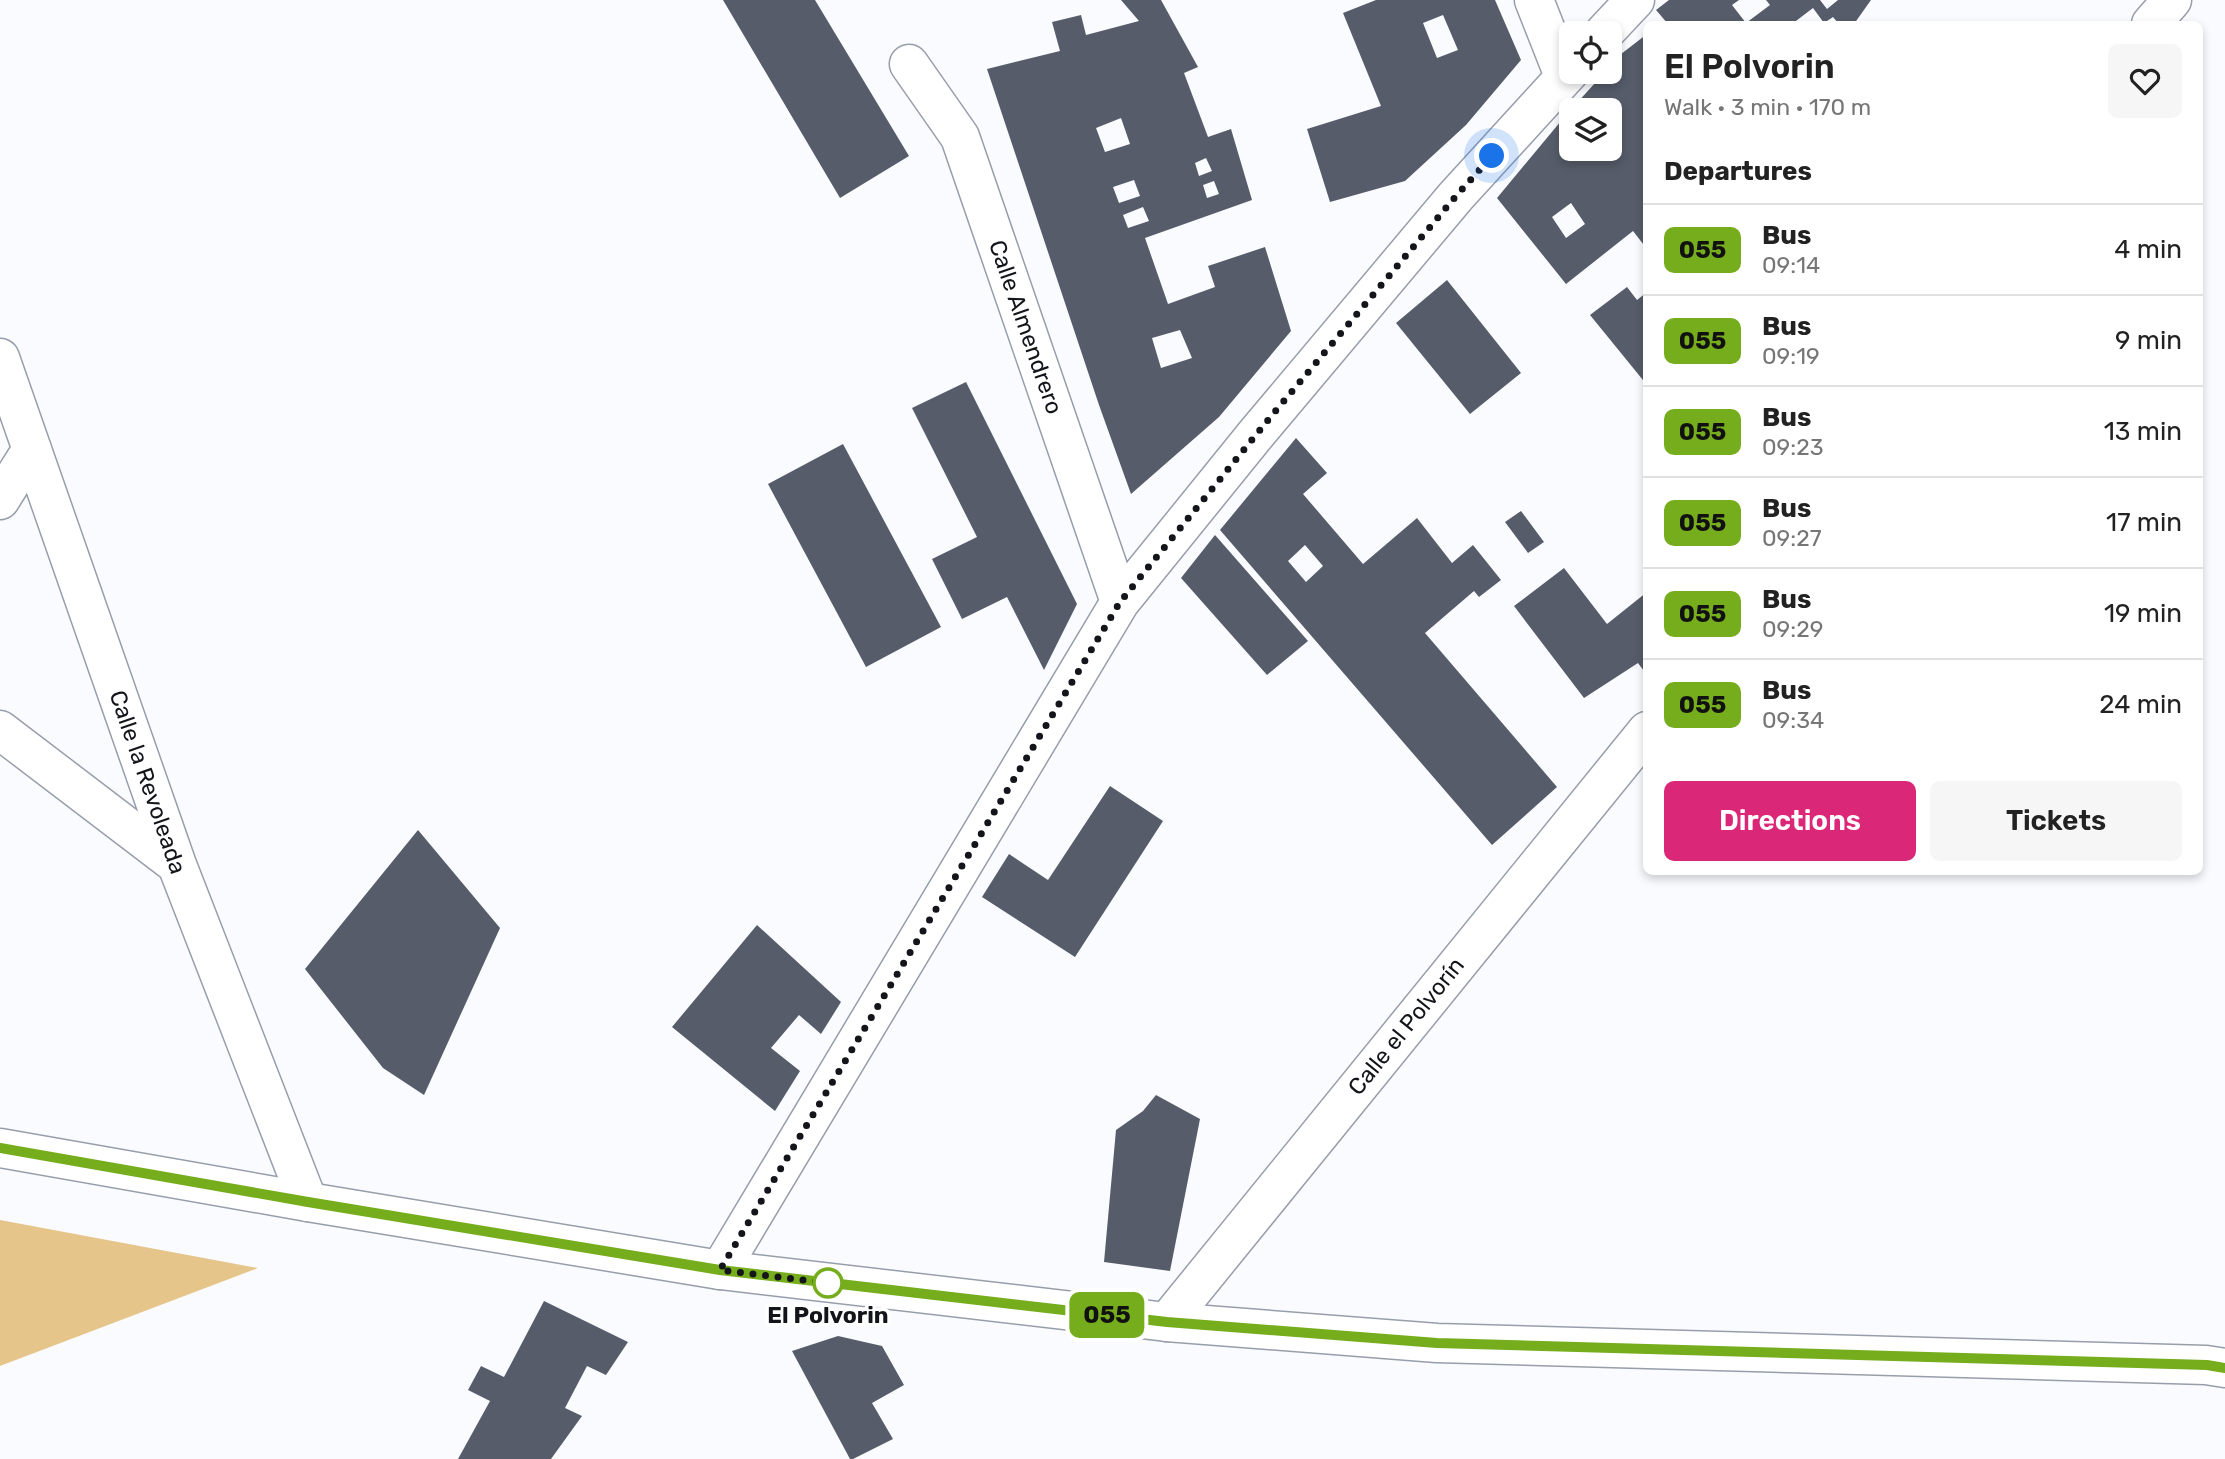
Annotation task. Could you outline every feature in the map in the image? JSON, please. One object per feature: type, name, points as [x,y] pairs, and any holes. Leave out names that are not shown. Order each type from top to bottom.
[{"type":"street","points":[[1534,0],[1559,53]]},
{"type":"street","points":[[1615,21],[1634,0]]},
{"type":"street","points":[[2154,21],[2172,0]]},
{"type":"street","name":"Calle Almendrero","points":[[909,64],[960,136],[1120,602]]},
{"type":"street","points":[[720,1270],[1120,602],[1256,434],[1456,196],[1559,82]]},
{"type":"street","name":"Calle la Revoleada","points":[[0,358],[177,866],[308,1202]]},
{"type":"street","points":[[0,500],[32,449]]},
{"type":"street","points":[[0,730],[177,866]]},
{"type":"street","name":"Calle el Polvorín","points":[[1167,1322],[1643,736]]},
{"type":"street","points":[[0,1148],[720,1270],[1167,1322],[1437,1343],[2207,1365],[2225,1368]]},
{"type":"shaded area","points":[[0,1220],[258,1268],[0,1366]]},
{"type":"building","points":[[723,0],[815,0],[909,156],[840,198]]},
{"type":"building","points":[[1121,0],[1161,0],[1198,67],[1184,73],[1208,137],[1231,129],[1252,200],[1145,238],[1168,304],[1215,287],[1208,266],[1265,247],[1291,331],[1219,417],[1131,494],[987,69],[1060,51],[1052,22],[1081,15],[1086,35],[1139,21]],"holes":[[[1121,118],[1130,144],[1105,152],[1096,128]],[[1206,158],[1212,171],[1199,176],[1195,163]],[[1134,180],[1140,196],[1119,203],[1113,187]],[[1214,181],[1219,194],[1207,198],[1203,185]],[[1143,207],[1149,221],[1128,228],[1123,215]],[[1180,330],[1192,358],[1161,368],[1152,338]]]},
{"type":"building","points":[[1376,0],[1495,0],[1521,60],[1466,125],[1405,181],[1330,202],[1307,129],[1381,106],[1343,13]],"holes":[[[1443,15],[1458,50],[1437,58],[1423,23]]]},
{"type":"building","points":[[1669,0],[1739,0],[1732,5],[1744,21],[1665,21],[1656,10]]},
{"type":"building","points":[[1766,0],[1820,0],[1827,9],[1838,0],[1871,0],[1856,21],[1836,21],[1833,17],[1823,21],[1813,8],[1796,21],[1749,21],[1770,5]]},
{"type":"building","points":[[1643,37],[1643,244],[1633,231],[1566,284],[1497,198],[1559,123],[1559,161],[1622,161],[1622,98],[1581,98],[1594,84],[1622,84],[1622,53]],"holes":[[[1571,203],[1585,224],[1566,238],[1552,217]]]},
{"type":"building","points":[[1447,280],[1521,373],[1470,414],[1396,323]]},
{"type":"building","points":[[1627,287],[1637,300],[1643,295],[1643,380],[1590,315]]},
{"type":"building","points":[[966,382],[1077,604],[1044,670],[1007,597],[962,619],[932,559],[977,537],[912,408]]},
{"type":"building","points":[[1296,438],[1327,473],[1303,494],[1363,564],[1417,518],[1452,563],[1473,545],[1501,580],[1479,597],[1474,591],[1425,633],[1557,787],[1492,845],[1220,530]],"holes":[[[1305,545],[1323,566],[1306,582],[1288,561]]]},
{"type":"building","points":[[843,444],[941,627],[866,667],[768,484]]},
{"type":"building","points":[[1521,511],[1544,542],[1528,553],[1505,522]]},
{"type":"building","points":[[1215,535],[1308,641],[1267,675],[1181,578]]},
{"type":"building","points":[[1564,568],[1607,624],[1643,595],[1643,670],[1638,663],[1584,698],[1514,606]]},
{"type":"building","points":[[1110,786],[1163,821],[1075,957],[982,897],[1009,854],[1048,880]]},
{"type":"building","points":[[418,830],[500,928],[424,1095],[383,1068],[305,969]]},
{"type":"building","points":[[757,925],[841,1002],[821,1034],[799,1015],[771,1048],[800,1071],[775,1111],[672,1027]]},
{"type":"building","points":[[1156,1095],[1200,1119],[1170,1271],[1104,1262],[1116,1130],[1143,1111]]},
{"type":"building","points":[[544,1301],[628,1342],[606,1375],[587,1366],[565,1408],[582,1416],[551,1459],[458,1459],[490,1401],[468,1390],[481,1366],[504,1377]]},
{"type":"building","points":[[838,1336],[882,1346],[904,1385],[872,1403],[893,1439],[853,1459],[850,1459],[792,1351]]},
{"type":"bus line","name":"055","points":[[0,1148],[720,1270],[1167,1322],[1437,1343],[2207,1365],[2225,1368]]},
{"type":"place","name":"El Polvorin","points":[[828,1283]]},
{"type":"route","points":[[828,1283],[720,1270],[1120,602],[1273,414],[1492,156]]}]
